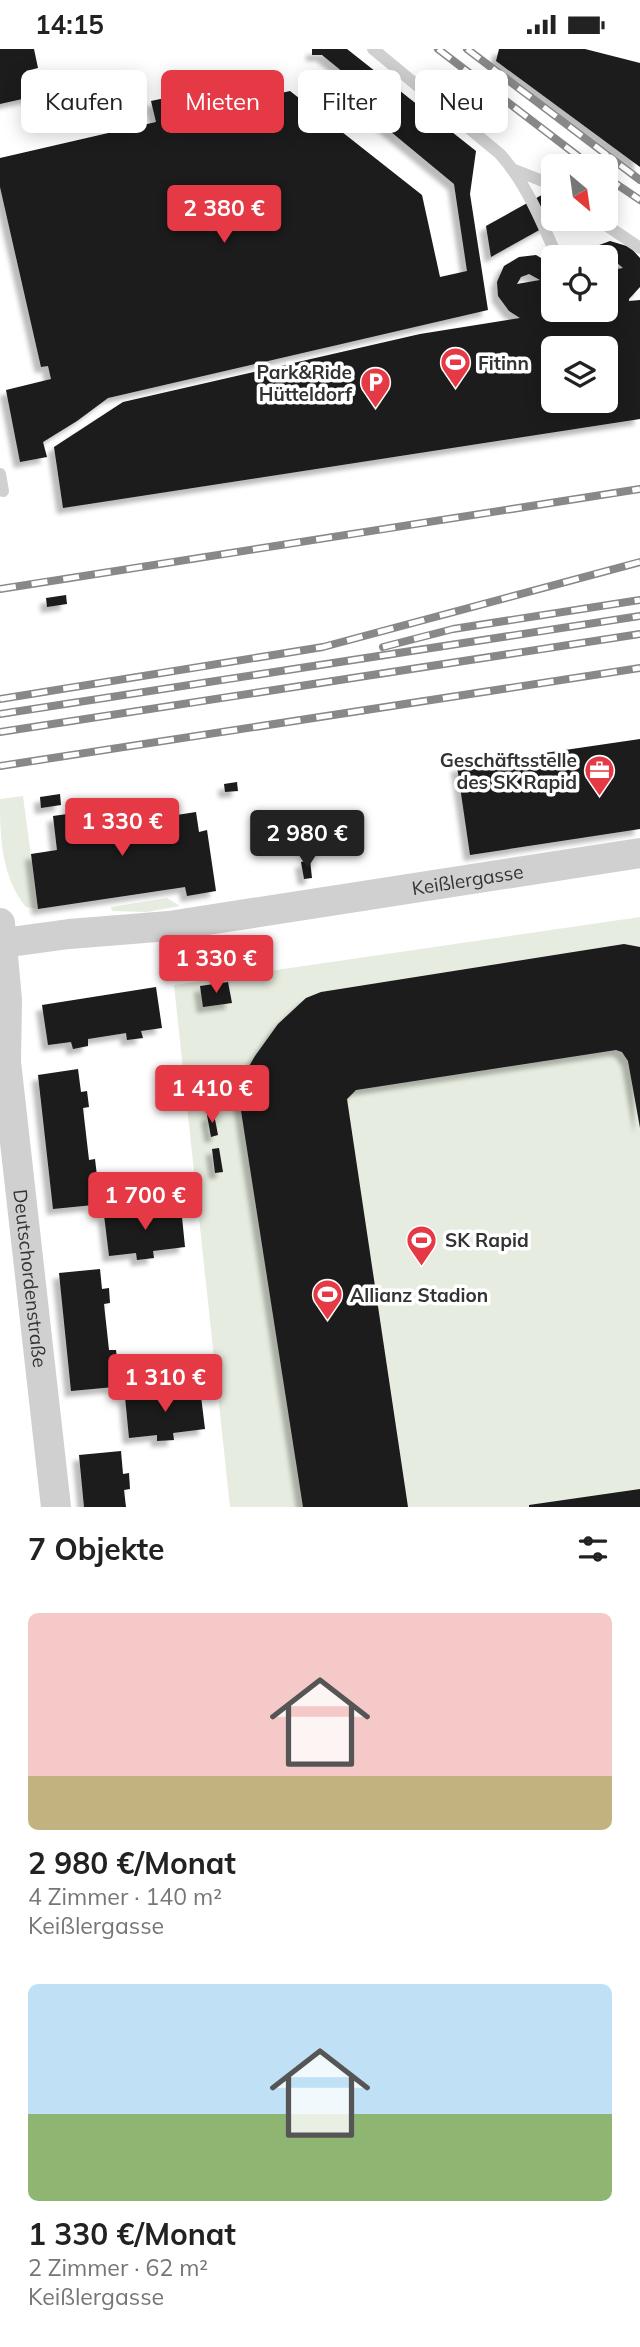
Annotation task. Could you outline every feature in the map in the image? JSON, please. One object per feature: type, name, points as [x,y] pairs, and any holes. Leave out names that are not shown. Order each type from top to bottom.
[{"type":"street","name":"Keißlergasse","points":[[1,933],[58,935],[169,926],[640,852]]},
{"type":"street","name":"Deutschordenstraße","points":[[1,933],[7,1000],[6,1062],[55,1507]]},
{"type":"lane","points":[[373,49],[500,154],[512,169],[538,214],[552,245]]},
{"type":"lane","points":[[512,169],[541,180]]},
{"type":"lane","points":[[615,231],[640,248]]},
{"type":"lane","points":[[0,474],[4,491]]},
{"type":"shaded area","points":[[23,796],[38,909],[26,907],[11,883],[2,842],[0,799]]},
{"type":"shaded area","points":[[167,898],[180,906],[147,912],[112,911],[111,907]]},
{"type":"shaded area","name":"SK Rapid","points":[[640,917],[640,1507],[230,1507],[174,985]]},
{"type":"building","points":[[0,49],[34,49],[38,68],[21,70],[21,99],[0,104]]},
{"type":"building","points":[[312,49],[347,49],[374,70],[340,70],[322,55],[312,55]]},
{"type":"building","points":[[499,49],[585,49],[640,63],[640,167],[496,61]]},
{"type":"building","points":[[290,91],[298,97],[298,133],[343,133],[422,195],[440,277],[467,271],[454,184],[392,133],[401,133],[401,92],[415,103],[415,133],[453,133],[476,151],[470,194],[488,310],[108,398],[43,442],[47,457],[20,462],[6,390],[51,379],[48,366],[41,367],[0,187],[0,158],[108,133],[147,133],[147,124],[156,122],[151,101],[161,99],[161,133],[284,133],[284,92]]},
{"type":"building","points":[[541,195],[541,229],[491,257],[486,226]]},
{"type":"building","name":"Park&Ride Hütteldorf","points":[[610,241],[630,247],[640,258],[640,287],[629,301],[640,300],[640,419],[63,508],[54,447],[123,402],[420,334],[520,318],[509,311],[498,296],[497,282],[504,266],[519,257],[536,255],[541,258],[541,322],[618,322],[618,269],[623,268],[618,264],[618,245],[599,245]],"holes":[[[529,274],[540,280],[517,284],[521,277]]]},
{"type":"building","points":[[66,595],[67,604],[47,607],[46,598]]},
{"type":"building","points":[[640,739],[640,829],[470,855],[457,766]]},
{"type":"building","points":[[237,782],[238,791],[225,792],[224,784]]},
{"type":"building","points":[[60,794],[61,805],[41,808],[40,797]]},
{"type":"building","points":[[117,807],[119,824],[196,812],[199,832],[207,830],[216,891],[187,896],[185,887],[38,909],[31,854],[57,850],[53,816]]},
{"type":"building","points":[[310,860],[312,878],[304,879],[301,862]]},
{"type":"building","name":"Allianz Stadion","points":[[624,944],[640,947],[640,1128],[628,1061],[622,1052],[616,1050],[356,1090],[347,1099],[408,1507],[303,1507],[239,1098],[244,1075],[278,1024],[306,998],[321,992]]},
{"type":"building","points":[[228,982],[232,1003],[203,1007],[200,986]]},
{"type":"building","points":[[156,987],[162,1028],[141,1031],[143,1038],[127,1040],[126,1033],[88,1039],[88,1046],[73,1049],[71,1042],[48,1045],[42,1005]]},
{"type":"building","points":[[78,1069],[81,1092],[87,1091],[89,1107],[83,1108],[89,1160],[95,1159],[97,1176],[90,1176],[93,1205],[53,1209],[38,1075]]},
{"type":"building","points":[[214,1114],[218,1135],[211,1137],[207,1115]]},
{"type":"building","points":[[219,1148],[223,1172],[215,1173],[212,1149]]},
{"type":"building","points":[[181,1207],[185,1247],[153,1251],[154,1258],[137,1260],[136,1253],[109,1256],[104,1215]]},
{"type":"building","points":[[100,1269],[102,1289],[109,1288],[110,1303],[104,1304],[109,1350],[116,1350],[118,1366],[111,1367],[114,1387],[71,1391],[59,1273]]},
{"type":"building","points":[[200,1388],[205,1429],[173,1433],[174,1440],[157,1441],[157,1435],[129,1438],[125,1397]]},
{"type":"building","points":[[121,1451],[123,1474],[129,1473],[130,1489],[124,1490],[126,1507],[84,1507],[79,1455]]},
{"type":"building","points":[[640,1489],[640,1507],[529,1507],[529,1505]]},
{"type":"railway","points":[[438,49],[575,154]]},
{"type":"railway","points":[[467,49],[640,180]]},
{"type":"railway","points":[[618,185],[640,200]]},
{"type":"railway","points":[[0,589],[640,489]]},
{"type":"railway","points":[[0,699],[323,647],[640,562]]},
{"type":"railway","points":[[383,647],[453,629],[640,600]]},
{"type":"railway","points":[[0,714],[640,616]]},
{"type":"railway","points":[[0,732],[640,634]]},
{"type":"railway","points":[[0,766],[640,668]]},
{"type":"place","name":"Fitinn","points":[[455,390]]},
{"type":"place","name":"Park&Ride Hütteldorf","points":[[375,410]]},
{"type":"place","name":"Geschäftsstelle des SK Rapid","points":[[600,798]]},
{"type":"place","name":"SK Rapid","points":[[422,1267]]},
{"type":"place","name":"Allianz Stadion","points":[[327,1322]]}]
